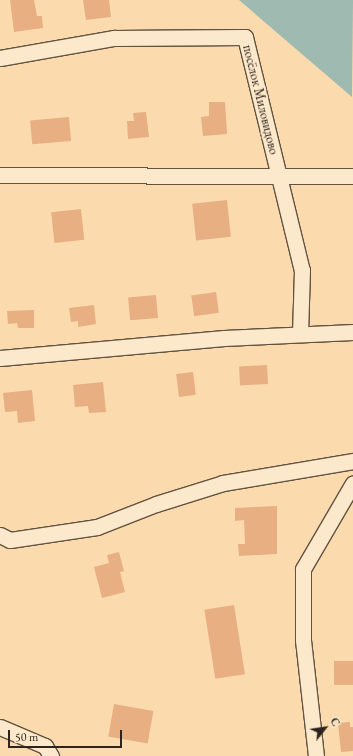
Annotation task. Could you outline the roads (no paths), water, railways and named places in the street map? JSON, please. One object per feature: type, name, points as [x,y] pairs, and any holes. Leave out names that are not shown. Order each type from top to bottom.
[{"type":"street","name":"посёлок Миловидово","points":[[0,58],[114,38],[245,37],[302,270],[300,334]]},
{"type":"street","points":[[0,175],[353,176]]},
{"type":"street","points":[[0,358],[300,334],[353,332]]},
{"type":"street","points":[[0,535],[10,540],[97,527],[156,504],[223,483],[353,461]]},
{"type":"street","points":[[316,756],[303,640],[303,569],[353,483]]},
{"type":"street","points":[[0,727],[44,753]]}]
